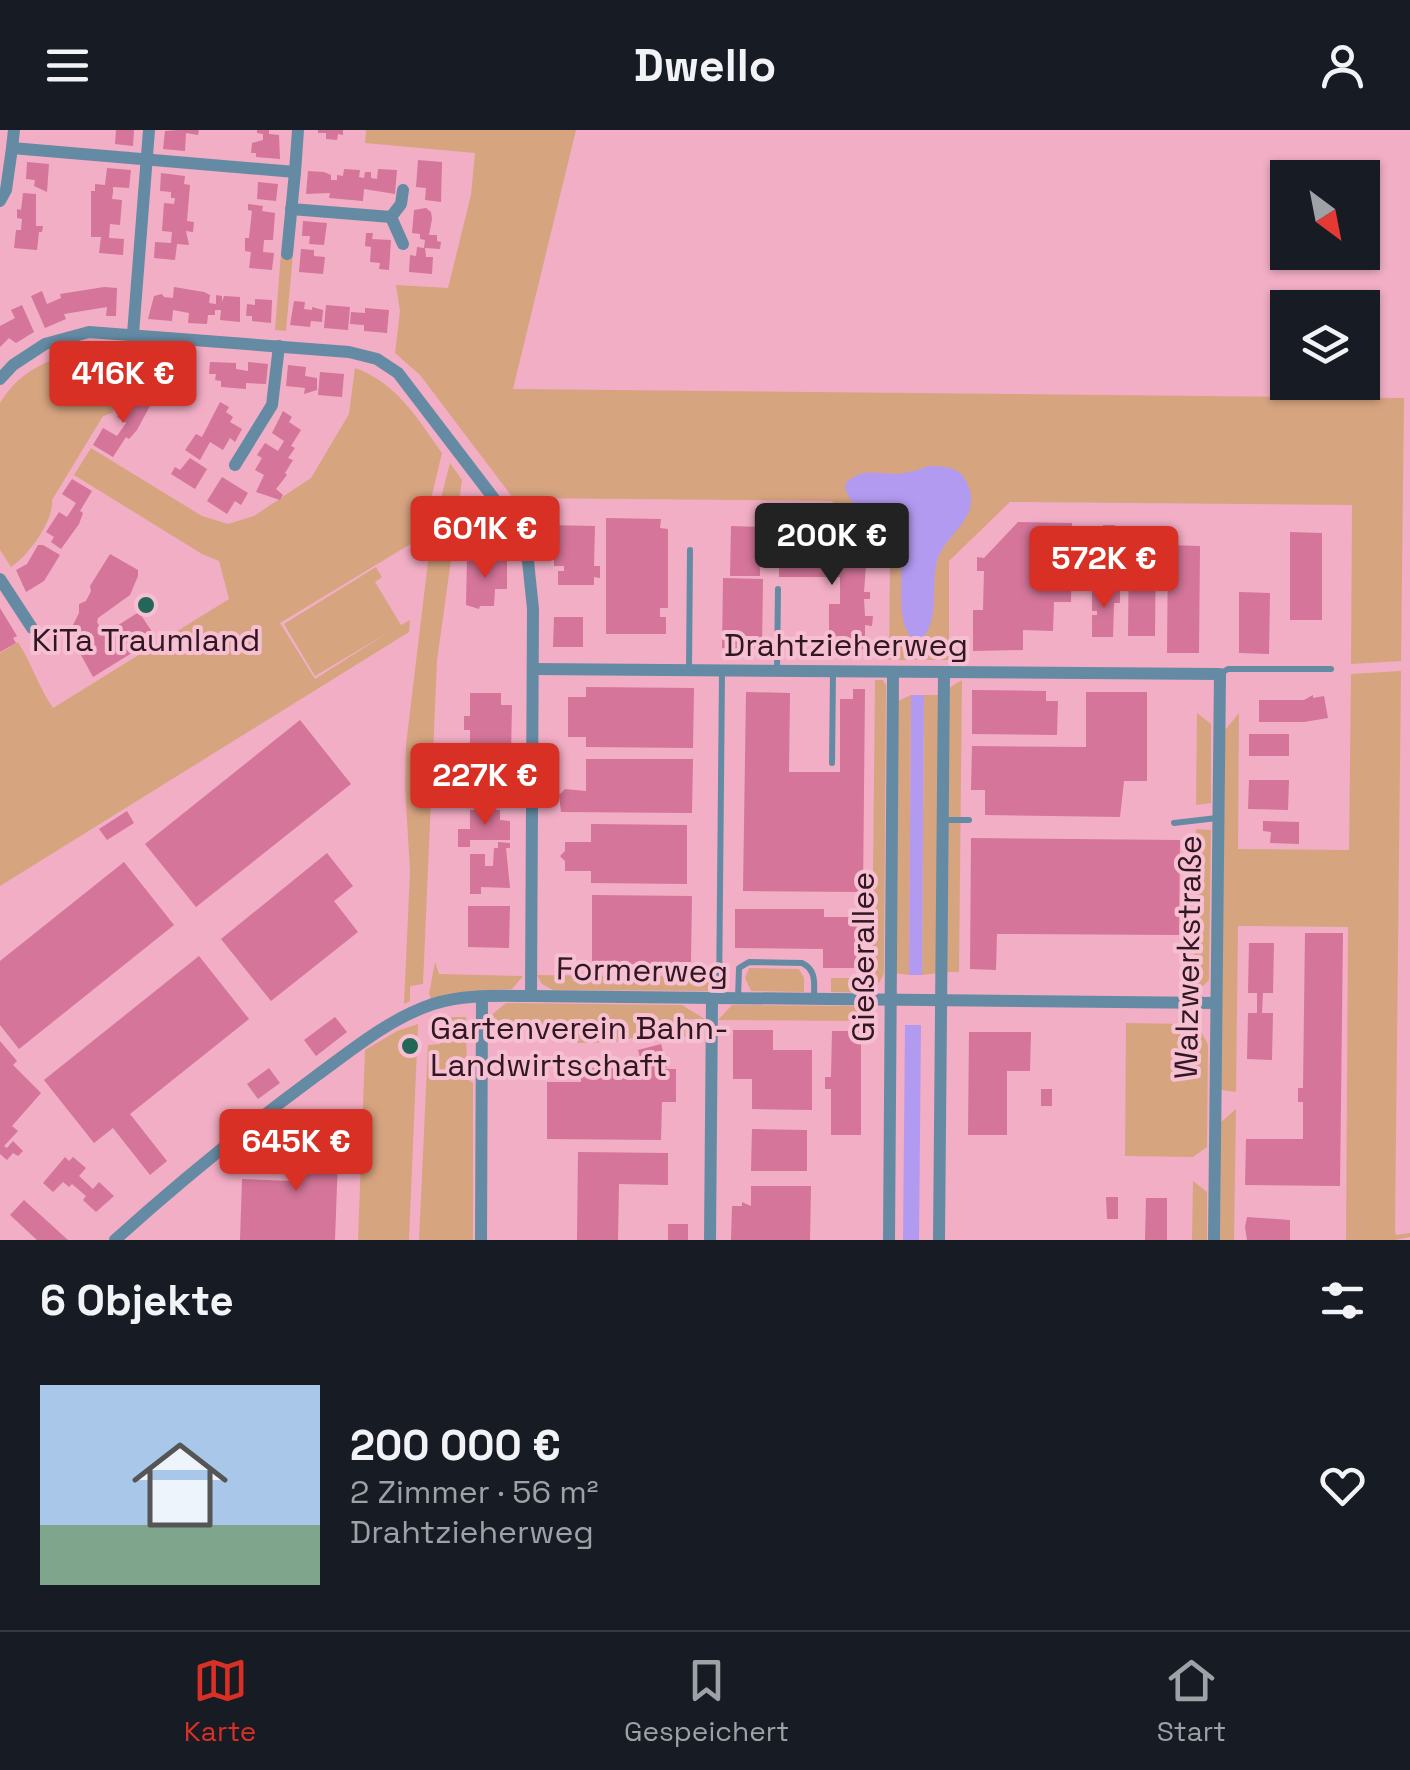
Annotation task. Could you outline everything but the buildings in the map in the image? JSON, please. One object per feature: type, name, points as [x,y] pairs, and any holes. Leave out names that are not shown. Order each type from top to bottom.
[{"type":"street","points":[[0,201],[6,190],[14,130]]},
{"type":"street","points":[[132,334],[149,130]]},
{"type":"street","points":[[287,254],[298,130]]},
{"type":"street","points":[[12,148],[294,172]]},
{"type":"street","points":[[391,218],[401,204],[402,190]]},
{"type":"street","points":[[291,209],[391,218]]},
{"type":"street","points":[[391,218],[403,244]]},
{"type":"street","points":[[0,378],[13,364],[46,344],[89,332],[368,356],[393,368],[411,388],[498,504],[528,561],[533,609],[531,996]]},
{"type":"street","points":[[235,465],[272,406],[279,346]]},
{"type":"street","points":[[0,579],[32,628]]},
{"type":"street","name":"Drahtzieherweg","points":[[532,669],[1220,674]]},
{"type":"street","name":"Gießerallee","points":[[889,1240],[893,674]]},
{"type":"street","points":[[939,1240],[944,674]]},
{"type":"street","name":"Walzwerkstraße","points":[[1214,1240],[1220,674]]},
{"type":"street","points":[[481,1240],[482,996]]},
{"type":"street","name":"Formerweg","points":[[115,1240],[252,1124],[381,1029],[436,1003],[482,996],[531,996],[1215,1003]]},
{"type":"street","points":[[710,1240],[716,999]]},
{"type":"lane","points":[[689,671],[690,550]]},
{"type":"lane","points":[[777,672],[778,589]]},
{"type":"lane","points":[[1220,674],[1228,669],[1331,668]]},
{"type":"lane","points":[[716,999],[722,672]]},
{"type":"lane","points":[[832,763],[833,673]]},
{"type":"lane","points":[[1174,823],[1217,818]]},
{"type":"lane","points":[[943,820],[969,820]]},
{"type":"lane","points":[[738,999],[739,968],[752,962],[809,966],[814,976],[814,999]]},
{"type":"shaded area","points":[[366,130],[576,130],[513,389],[1270,397],[1270,400],[1404,398],[1401,661],[1351,664],[1352,505],[1010,502],[949,561],[949,660],[889,660],[890,561],[832,501],[513,498],[420,375],[395,353],[400,311],[396,285],[448,288],[471,195],[475,153],[365,143]]},
{"type":"shaded area","points":[[281,253],[293,254],[286,331],[275,330]]},
{"type":"shaded area","points":[[116,347],[144,350],[143,364],[112,413],[103,416],[52,500],[49,518],[39,537],[11,567],[0,550],[0,403],[22,377],[50,361]]},
{"type":"shaded area","points":[[355,368],[394,392],[442,453],[422,537],[280,623],[315,679],[389,632],[315,676],[284,624],[376,567],[382,577],[375,582],[401,625],[410,620],[409,632],[0,886],[0,653],[18,642],[53,708],[229,599],[219,561],[74,475],[91,448],[202,516],[228,524],[254,516],[311,478],[349,414]]},
{"type":"shaded area","points":[[450,463],[462,480],[437,661],[423,984],[410,986],[410,1001],[404,1004],[410,871],[406,745],[431,537]]},
{"type":"shaded area","points":[[929,466],[957,471],[965,479],[971,497],[966,517],[937,561],[930,626],[917,643],[904,624],[898,547],[886,529],[853,502],[845,484],[862,474],[903,473]]},
{"type":"shaded area","points":[[1401,671],[1395,1230],[1396,1235],[1410,1233],[1410,1237],[1346,1240],[1348,927],[1238,926],[1236,1092],[1221,1090],[1225,730],[1239,713],[1238,849],[1349,850],[1351,674]]},
{"type":"shaded area","points":[[875,680],[883,680],[886,685],[884,972],[870,989],[831,992],[831,978],[863,978],[872,970]]},
{"type":"shaded area","points":[[962,680],[959,972],[946,972],[949,688]]},
{"type":"shaded area","points":[[911,695],[909,975],[895,973],[896,702]]},
{"type":"shaded area","points":[[911,695],[924,695],[922,975],[909,975]]},
{"type":"shaded area","points":[[924,695],[940,695],[938,973],[922,975]]},
{"type":"shaded area","points":[[1197,713],[1211,724],[1211,803],[1196,805]]},
{"type":"shaded area","points":[[1196,829],[1211,830],[1209,980],[1194,995]]},
{"type":"shaded area","points":[[435,962],[439,974],[523,976],[512,989],[461,992],[431,999]]},
{"type":"shaded area","points":[[749,968],[799,969],[804,992],[751,991],[745,978]]},
{"type":"shaded area","points":[[537,975],[713,977],[713,991],[553,990],[542,984]]},
{"type":"shaded area","points":[[506,1003],[682,1005],[705,1019],[690,1019],[696,1034],[662,1043],[654,1019],[645,1019],[649,1034],[616,1042],[577,1043],[577,1028],[503,1027],[502,1038],[496,1037],[496,1018],[489,1017]]},
{"type":"shaded area","points":[[732,1005],[861,1006],[872,1009],[872,1029],[863,1021],[718,1020]]},
{"type":"shaded area","points":[[442,1017],[466,1017],[467,1079],[473,1083],[473,1240],[419,1240],[428,1045],[440,1044]]},
{"type":"shaded area","points":[[1194,1017],[1208,1045],[1207,1147],[1193,1157],[1125,1156],[1126,1023],[1186,1024],[1193,1031]]},
{"type":"shaded area","points":[[418,1024],[409,1240],[358,1240],[365,1050]]},
{"type":"shaded area","points":[[905,1025],[921,1025],[919,1240],[903,1240]]},
{"type":"shaded area","points":[[1236,1109],[1234,1240],[1220,1240],[1221,1122]]},
{"type":"shaded area","points":[[1193,1181],[1207,1192],[1207,1240],[1192,1240]]},
{"type":"place","name":"KiTa Traumland","points":[[146,605]]},
{"type":"place","name":"Gartenverein Bahn- Landwirtschaft","points":[[410,1046]]}]
